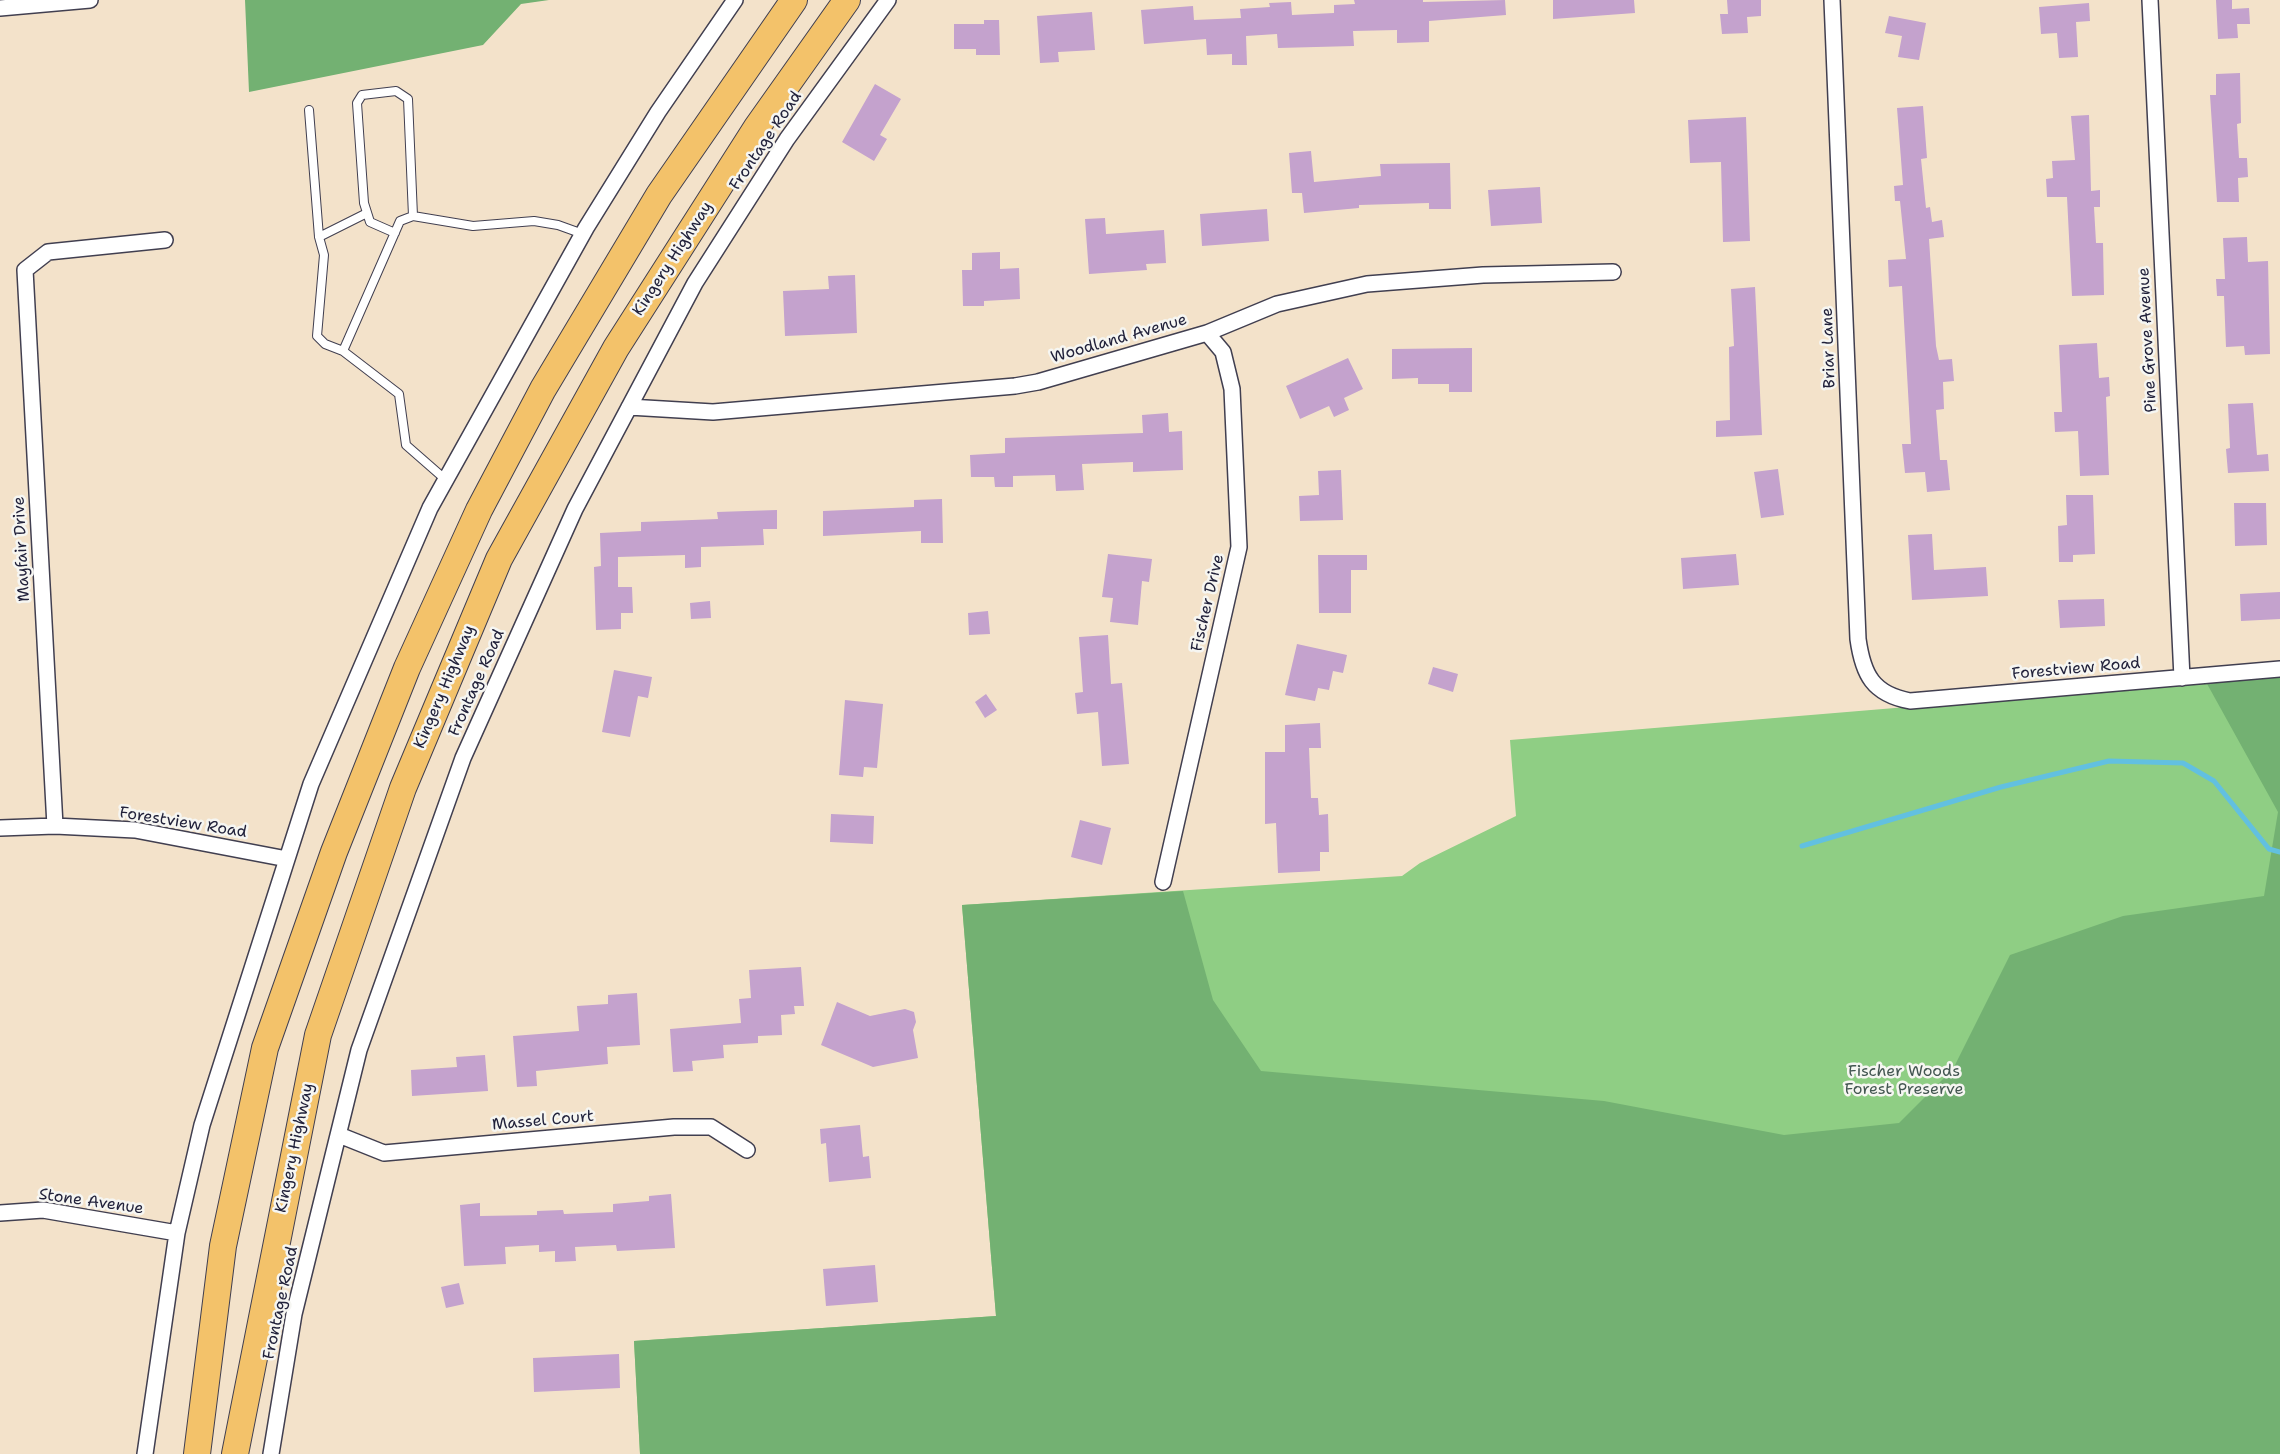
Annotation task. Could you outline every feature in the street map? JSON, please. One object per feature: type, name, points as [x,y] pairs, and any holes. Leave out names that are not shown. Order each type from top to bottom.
[{"type":"highway","points":[[197,1454],[223,1246],[265,1048],[334,852],[407,668],[479,510],[543,389],[659,195],[794,0]]},
{"type":"highway","name":"Kingery Highway","points":[[235,1454],[318,1035],[403,788],[499,559],[616,348],[757,128],[847,0]]},
{"type":"street","points":[[0,8],[90,0]]},
{"type":"street","points":[[145,1454],[177,1233],[202,1125],[311,784],[430,508],[583,234],[658,112],[735,0]]},
{"type":"street","name":"Frontage Road","points":[[271,1454],[294,1314],[359,1050],[463,758],[575,509],[695,283],[787,139],[888,0]]},
{"type":"street","name":"Briar Lane","points":[[1832,0],[1858,639],[1861,660],[1878,689]]},
{"type":"street","name":"Pine Grove Avenue","points":[[2150,0],[2182,678]]},
{"type":"street","name":"Mayfair Drive","points":[[55,826],[25,270],[48,252],[165,240]]},
{"type":"street","name":"Woodland Avenue","points":[[629,407],[713,412],[1015,386],[1038,382],[1207,333],[1277,304],[1367,284],[1483,274],[1613,272]]},
{"type":"street","name":"Fischer Drive","points":[[1163,882],[1239,547],[1232,389],[1224,352],[1207,333]]},
{"type":"street","name":"Forestview Road","points":[[1878,689],[1892,698],[1910,701],[1935,700],[2280,669]]},
{"type":"street","name":"Forestview Road","points":[[0,828],[55,826],[135,830],[287,859]]},
{"type":"street","name":"Massel Court","points":[[339,1135],[384,1153],[674,1127],[711,1127],[747,1150]]},
{"type":"street","name":"Stone Avenue","points":[[0,1213],[42,1210],[177,1233]]},
{"type":"lane","points":[[395,233],[370,222],[364,203],[357,103],[362,95],[396,91],[408,99],[413,216]]},
{"type":"lane","points":[[309,110],[319,237],[324,255],[317,336],[325,344],[343,351],[399,394],[406,445],[446,480]]},
{"type":"lane","points":[[319,237],[367,213]]},
{"type":"lane","points":[[343,351],[400,221],[413,216],[473,226],[534,221],[558,225],[583,234]]},
{"type":"green space","points":[[245,0],[549,0],[521,4],[483,45],[249,92]]},
{"type":"green space","name":"Fischer Woods Forest Preserve","points":[[2280,676],[2280,1454],[640,1454],[634,1341],[996,1316],[962,905],[1402,876],[1420,863],[1516,816],[1510,740]]},
{"type":"green space","name":"Fischer Woods Forest Preserve","points":[[2280,676],[2280,1454],[640,1454],[634,1341],[996,1316],[962,905],[1183,891],[1213,1000],[1261,1071],[1604,1101],[1784,1135],[1899,1123],[1953,1069],[2010,955],[2123,916],[2264,896],[2278,812],[2206,682]]},
{"type":"building","points":[[1354,0],[1423,0],[1423,2],[1505,0],[1506,15],[1429,21],[1429,42],[1397,43],[1397,30],[1353,31],[1354,46],[1278,48],[1277,34],[1246,36],[1247,65],[1232,65],[1232,54],[1207,55],[1206,39],[1144,44],[1141,10],[1193,6],[1194,20],[1241,18],[1240,9],[1270,7],[1269,3],[1291,2],[1292,15],[1334,13],[1334,5],[1355,4]]},
{"type":"building","points":[[1553,0],[1634,0],[1635,13],[1553,19]]},
{"type":"building","points":[[1727,0],[1761,0],[1761,16],[1747,17],[1748,33],[1722,34],[1720,14],[1728,14]]},
{"type":"building","points":[[2216,0],[2232,0],[2232,9],[2249,8],[2250,24],[2237,24],[2238,38],[2218,39]]},
{"type":"building","points":[[2089,3],[2090,21],[2076,22],[2078,57],[2059,58],[2057,33],[2041,34],[2039,7]]},
{"type":"building","points":[[1092,12],[1095,50],[1058,52],[1059,62],[1040,63],[1037,16]]},
{"type":"building","points":[[1889,16],[1926,23],[1919,60],[1898,57],[1902,36],[1885,33]]},
{"type":"building","points":[[984,20],[999,20],[1000,55],[976,55],[976,49],[954,49],[954,24],[984,24]]},
{"type":"building","points":[[2240,73],[2241,123],[2237,124],[2239,158],[2247,158],[2248,177],[2238,178],[2239,202],[2217,202],[2210,95],[2216,95],[2216,74]]},
{"type":"building","points":[[875,84],[901,99],[880,135],[887,139],[874,161],[842,142]]},
{"type":"building","points":[[1923,106],[1927,158],[1921,159],[1926,208],[1930,207],[1932,222],[1942,220],[1944,237],[1929,239],[1936,346],[1939,360],[1952,359],[1954,381],[1943,382],[1944,409],[1936,410],[1940,460],[1947,460],[1950,490],[1927,492],[1925,472],[1905,473],[1902,444],[1911,444],[1902,286],[1889,287],[1888,260],[1906,259],[1900,201],[1895,201],[1894,186],[1903,185],[1897,108]]},
{"type":"building","points":[[2089,115],[2091,191],[2100,190],[2100,207],[2094,207],[2096,243],[2103,243],[2104,295],[2072,296],[2067,197],[2047,197],[2046,179],[2053,178],[2052,161],[2075,160],[2071,116]]},
{"type":"building","points":[[1746,117],[1750,241],[1723,242],[1721,162],[1690,163],[1688,120]]},
{"type":"building","points":[[1311,151],[1314,182],[1381,176],[1380,164],[1450,163],[1451,209],[1429,209],[1429,203],[1359,205],[1359,208],[1304,213],[1302,193],[1292,193],[1289,153]]},
{"type":"building","points":[[1540,187],[1542,223],[1491,226],[1488,190]]},
{"type":"building","points":[[1267,209],[1269,241],[1202,246],[1200,214]]},
{"type":"building","points":[[1105,218],[1106,234],[1164,230],[1166,263],[1146,264],[1147,270],[1089,274],[1085,219]]},
{"type":"building","points":[[2247,237],[2248,262],[2268,261],[2270,354],[2245,355],[2244,346],[2226,347],[2224,296],[2217,296],[2216,279],[2225,279],[2223,238]]},
{"type":"building","points":[[1000,252],[1000,269],[1019,268],[1020,299],[984,301],[984,306],[963,306],[962,270],[972,270],[972,253]]},
{"type":"building","points":[[855,275],[857,333],[785,336],[783,291],[829,289],[828,276]]},
{"type":"building","points":[[1755,287],[1762,435],[1716,437],[1716,421],[1730,420],[1729,347],[1734,346],[1731,289]]},
{"type":"building","points":[[2097,343],[2099,378],[2109,377],[2110,396],[2106,397],[2109,475],[2080,476],[2078,431],[2055,432],[2054,412],[2062,412],[2059,345]]},
{"type":"building","points":[[1472,348],[1472,392],[1449,392],[1449,384],[1418,384],[1418,378],[1392,379],[1392,349]]},
{"type":"building","points":[[1348,358],[1363,389],[1344,398],[1349,410],[1334,417],[1329,406],[1300,419],[1286,386]]},
{"type":"building","points":[[2253,403],[2257,455],[2268,454],[2269,471],[2228,473],[2226,449],[2230,448],[2228,404]]},
{"type":"building","points":[[1168,413],[1169,432],[1182,431],[1183,470],[1133,472],[1133,462],[1082,464],[1084,490],[1056,491],[1055,475],[1013,476],[1013,487],[995,487],[994,477],[971,477],[970,455],[1005,453],[1005,438],[1143,433],[1142,415]]},
{"type":"building","points":[[1778,469],[1784,515],[1761,518],[1754,472]]},
{"type":"building","points":[[1341,470],[1343,520],[1300,521],[1299,496],[1319,495],[1318,471]]},
{"type":"building","points":[[2066,495],[2093,495],[2095,554],[2073,555],[2073,562],[2059,562],[2058,526],[2067,525]]},
{"type":"building","points":[[942,499],[943,543],[921,543],[921,531],[823,536],[823,511],[914,507],[914,500]]},
{"type":"building","points":[[2234,503],[2266,503],[2267,545],[2235,546]]},
{"type":"building","points":[[777,510],[777,529],[763,529],[764,545],[701,547],[701,567],[685,568],[685,555],[618,557],[618,587],[632,587],[633,613],[621,613],[621,629],[596,630],[594,567],[601,566],[600,533],[641,531],[641,522],[718,519],[717,512]]},
{"type":"building","points":[[1932,534],[1934,570],[1986,567],[1988,596],[1912,600],[1908,535]]},
{"type":"building","points":[[1108,554],[1152,559],[1149,582],[1142,581],[1138,625],[1110,622],[1113,598],[1102,597]]},
{"type":"building","points":[[1736,554],[1739,585],[1683,589],[1681,558]]},
{"type":"building","points":[[1318,555],[1367,555],[1367,570],[1351,570],[1351,613],[1319,613]]},
{"type":"building","points":[[2280,592],[2280,619],[2241,621],[2240,594]]},
{"type":"building","points":[[2104,599],[2105,626],[2060,628],[2058,600]]},
{"type":"building","points":[[710,601],[711,618],[691,619],[690,603]]},
{"type":"building","points":[[988,611],[990,634],[969,635],[968,613]]},
{"type":"building","points":[[1108,635],[1111,684],[1122,683],[1129,764],[1102,766],[1098,712],[1077,714],[1075,693],[1083,692],[1079,637]]},
{"type":"building","points":[[1297,644],[1347,655],[1343,673],[1333,671],[1329,690],[1318,688],[1315,701],[1285,695]]},
{"type":"building","points":[[1433,667],[1458,674],[1453,692],[1428,684]]},
{"type":"building","points":[[614,670],[652,677],[648,698],[638,696],[630,737],[602,732]]},
{"type":"building","points":[[986,694],[997,710],[985,718],[975,702]]},
{"type":"building","points":[[845,700],[883,704],[877,768],[864,767],[863,777],[839,775]]},
{"type":"building","points":[[1320,723],[1321,748],[1309,748],[1311,798],[1318,798],[1319,815],[1328,814],[1329,852],[1320,852],[1320,871],[1278,873],[1276,823],[1265,824],[1265,752],[1285,752],[1285,725]]},
{"type":"building","points":[[831,814],[874,816],[873,844],[830,842]]},
{"type":"building","points":[[1080,820],[1111,828],[1102,865],[1071,857]]},
{"type":"building","points":[[801,967],[804,1006],[794,1006],[795,1014],[781,1015],[782,1035],[758,1036],[758,1043],[723,1045],[724,1058],[692,1061],[693,1071],[673,1072],[670,1029],[741,1023],[739,999],[751,998],[749,970]]},
{"type":"building","points":[[637,993],[640,1045],[607,1047],[608,1064],[536,1071],[537,1086],[517,1087],[513,1036],[579,1031],[577,1006],[608,1004],[608,995]]},
{"type":"building","points":[[837,1002],[870,1016],[905,1009],[914,1012],[916,1022],[913,1030],[918,1058],[873,1067],[821,1045]]},
{"type":"building","points":[[485,1055],[488,1091],[412,1096],[411,1070],[457,1067],[456,1057]]},
{"type":"building","points":[[860,1125],[863,1157],[869,1156],[871,1178],[829,1182],[826,1143],[821,1144],[820,1129]]},
{"type":"building","points":[[671,1194],[675,1248],[617,1251],[616,1245],[575,1247],[576,1261],[555,1262],[555,1251],[539,1252],[539,1245],[505,1247],[506,1264],[464,1266],[460,1205],[480,1203],[480,1216],[537,1215],[537,1211],[563,1210],[564,1214],[613,1212],[613,1204],[649,1201],[649,1196]]},
{"type":"building","points":[[875,1265],[878,1302],[826,1306],[823,1269]]},
{"type":"building","points":[[459,1283],[464,1304],[446,1308],[441,1287]]},
{"type":"building","points":[[619,1354],[620,1388],[534,1392],[533,1358]]},
{"type":"waterway","points":[[1802,846],[2001,787],[2109,761],[2183,763],[2214,781],[2269,849],[2280,852]]}]
